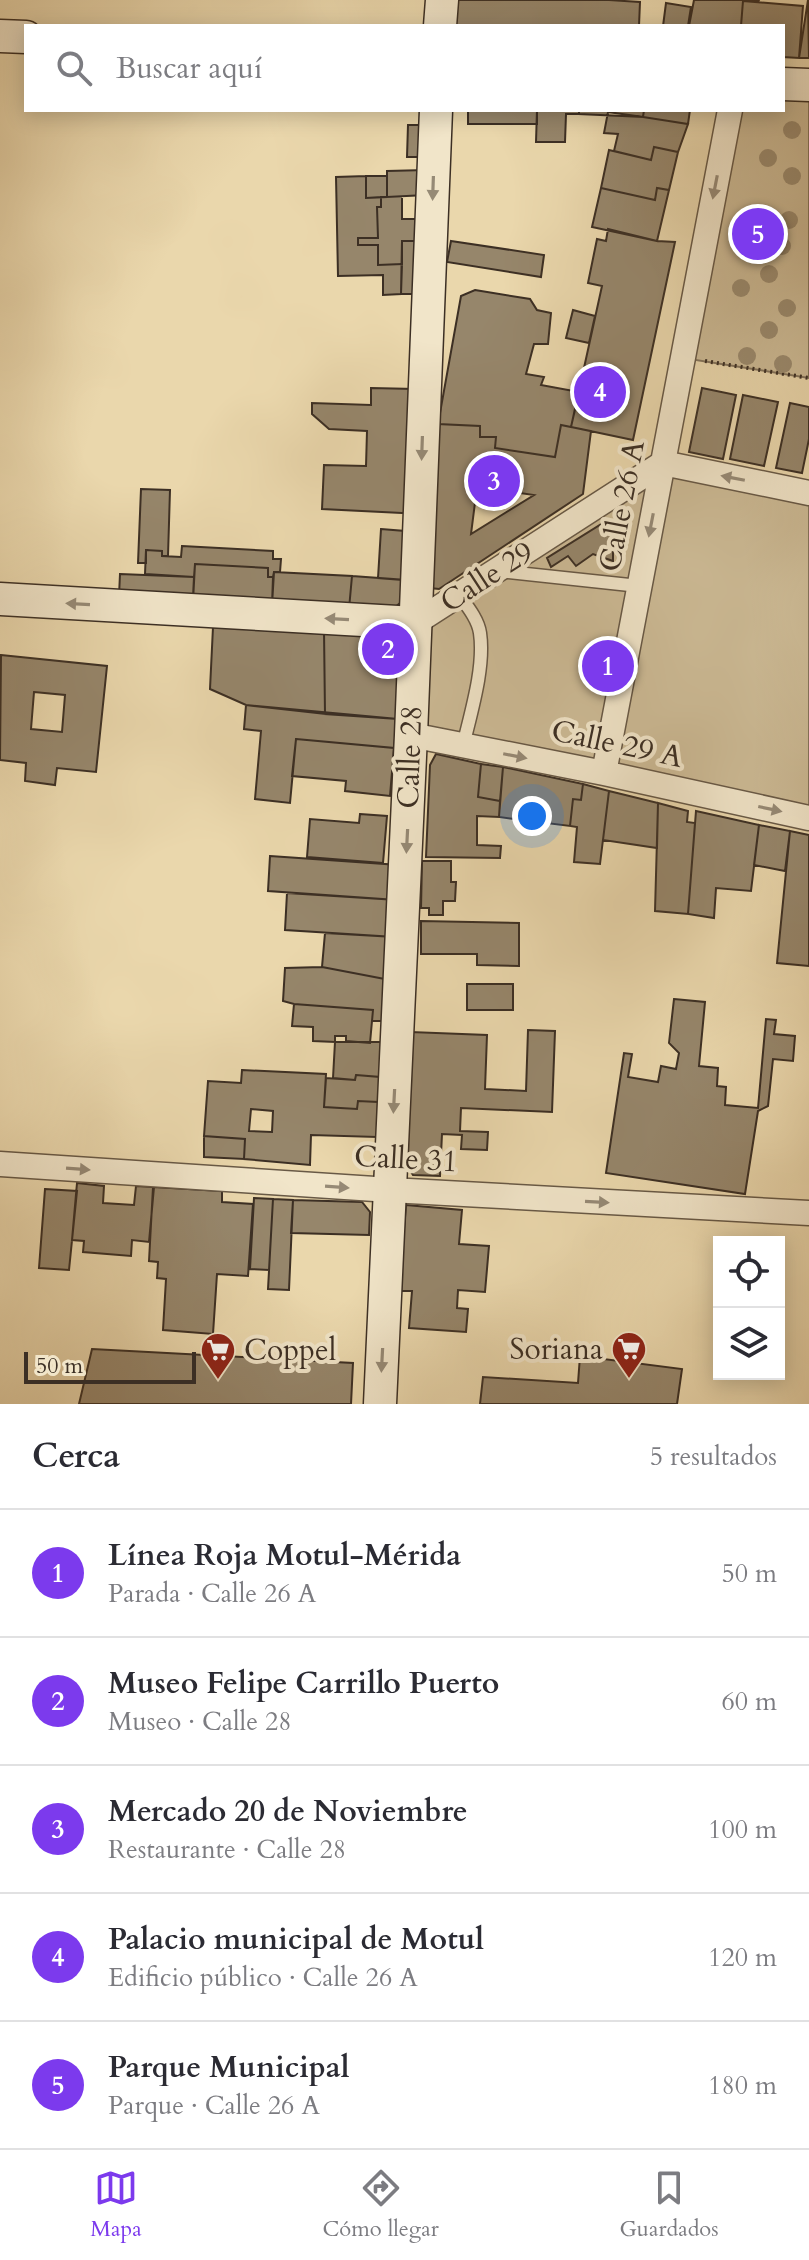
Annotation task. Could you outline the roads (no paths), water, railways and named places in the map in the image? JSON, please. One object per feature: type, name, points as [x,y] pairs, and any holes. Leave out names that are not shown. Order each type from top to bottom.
[{"type":"main road","points":[[440,24],[442,0]]},
{"type":"main road","points":[[0,36],[24,37]]},
{"type":"main road","points":[[785,84],[809,85]]},
{"type":"main road","name":"Calle 28","points":[[380,1404],[436,112]]},
{"type":"main road","name":"Calle 29","points":[[0,599],[415,623]]},
{"type":"street","name":"Calle 26 A","points":[[604,773],[730,112]]},
{"type":"street","name":"Calle 29","points":[[415,623],[663,463]]},
{"type":"street","points":[[663,463],[809,493]]},
{"type":"street","name":"Calle 29 A","points":[[411,735],[809,818]]},
{"type":"street","name":"Calle 31","points":[[0,1164],[809,1213]]},
{"type":"lane","points":[[497,570],[639,586]]},
{"type":"lane","points":[[459,595],[472,613],[480,632],[480,663],[463,746]]},
{"type":"place","name":"Parque Municipal","points":[[758,234]]},
{"type":"place","name":"Palacio municipal de Motul","points":[[600,392]]},
{"type":"place","name":"Mercado 20 de Noviembre","points":[[494,481]]},
{"type":"place","name":"Museo Felipe Carrillo Puerto","points":[[388,649]]},
{"type":"place","name":"Línea Roja Motul-Mérida","points":[[608,666]]},
{"type":"place","name":"Soriana","points":[[629,1380]]},
{"type":"place","name":"Coppel","points":[[218,1381]]}]
